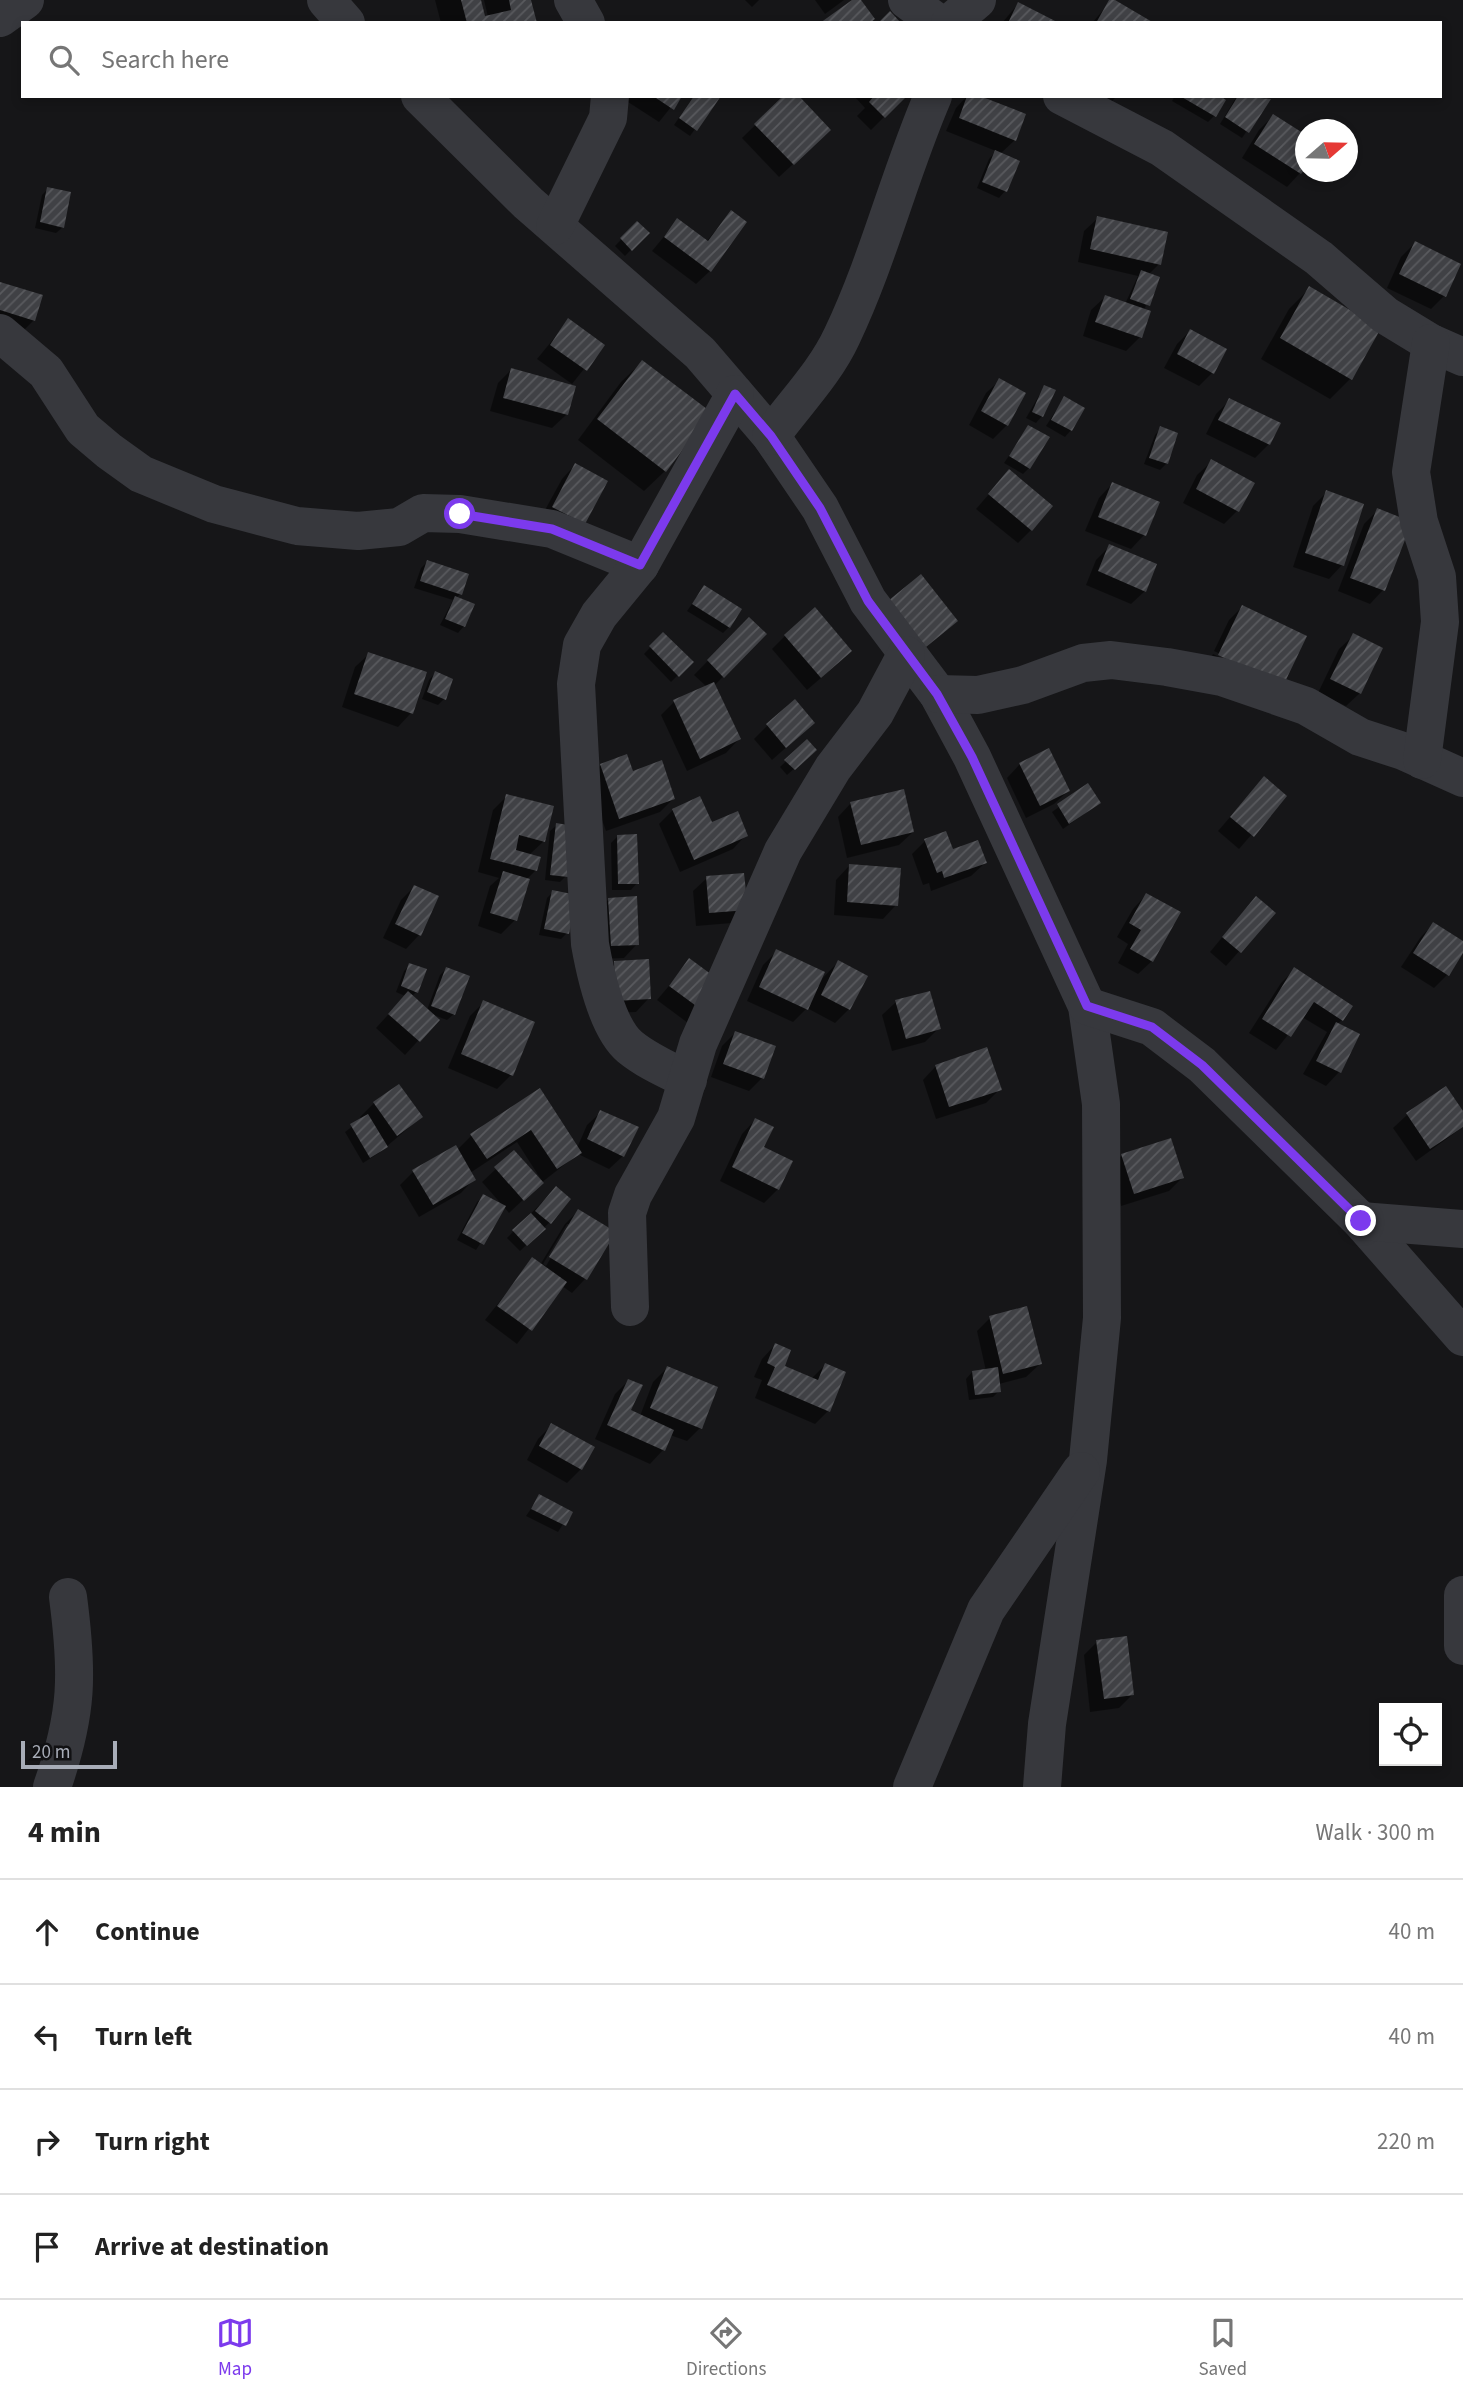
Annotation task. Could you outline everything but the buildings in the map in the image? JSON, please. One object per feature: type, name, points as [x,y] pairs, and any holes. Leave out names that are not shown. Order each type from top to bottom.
[{"type":"street","points":[[0,18],[25,0]]},
{"type":"street","points":[[326,0],[344,21]]},
{"type":"street","points":[[573,0],[585,21]]},
{"type":"street","points":[[907,0],[935,21]]},
{"type":"street","points":[[952,21],[977,0]]},
{"type":"street","points":[[422,98],[555,226],[700,353],[771,436],[820,508],[868,601],[937,694],[972,757],[1087,1006],[1101,1104],[1102,1318],[1088,1460],[1046,1724],[1042,1787]]},
{"type":"street","points":[[555,226],[608,118],[610,98]]},
{"type":"street","points":[[771,436],[827,363],[842,337],[870,273],[899,181],[932,98]]},
{"type":"street","points":[[1066,98],[1162,148],[1319,258],[1385,315],[1447,350],[1411,472],[1419,522],[1437,577],[1451,592],[1440,622],[1422,760]]},
{"type":"street","points":[[0,333],[46,372],[83,429],[109,451],[141,474],[214,504],[297,526],[358,531],[399,527],[423,513],[460,514],[552,529],[640,565]]},
{"type":"street","points":[[688,1080],[630,1047],[619,1035],[596,972],[590,944],[576,684],[582,645],[599,615],[640,565],[735,394]]},
{"type":"street","points":[[630,1307],[627,1213],[632,1195],[676,1118],[698,1044],[783,851],[833,768],[875,713],[906,655]]},
{"type":"street","points":[[937,694],[978,695],[1012,688],[1083,663],[1111,660],[1167,667],[1222,677],[1306,706],[1360,737],[1463,778]]},
{"type":"street","points":[[1087,1006],[1152,1027],[1202,1065],[1361,1221],[1463,1337]]},
{"type":"street","points":[[1361,1221],[1463,1228]]},
{"type":"street","points":[[912,1787],[986,1610],[1088,1460]]},
{"type":"street","points":[[1463,1595],[1463,1646]]},
{"type":"street","points":[[52,1787],[74,1708],[75,1655],[68,1597]]},
{"type":"route","points":[[460,514],[552,529],[640,565],[735,394],[771,436],[820,508],[868,601],[937,694],[972,757],[1016,856],[1067,957],[1087,1006],[1152,1027],[1202,1065],[1361,1221]]}]
